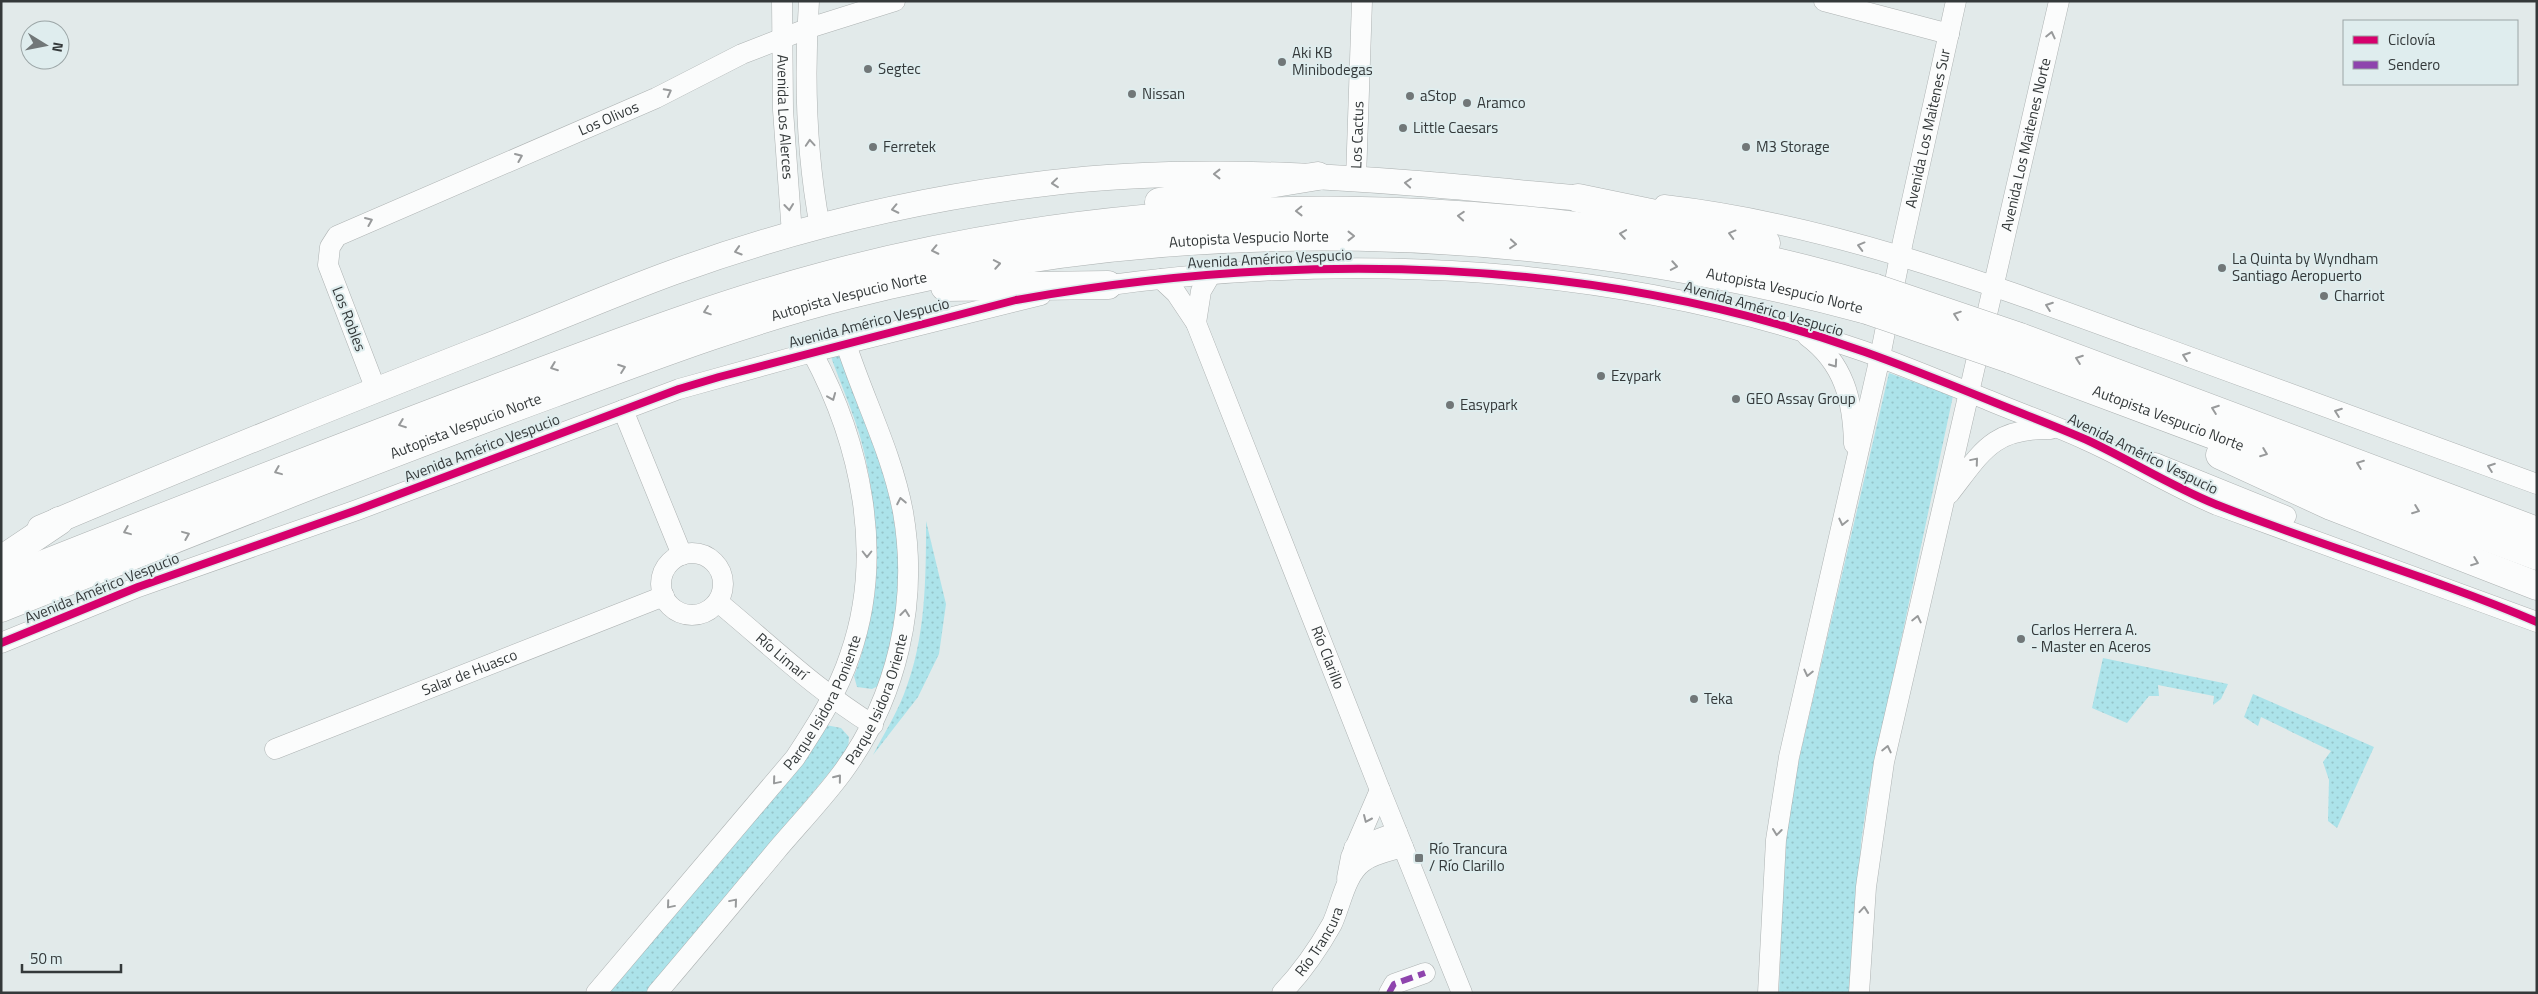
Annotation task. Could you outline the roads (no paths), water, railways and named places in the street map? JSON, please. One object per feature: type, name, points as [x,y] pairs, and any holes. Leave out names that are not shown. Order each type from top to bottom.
[{"type":"highway","points":[[1035,233],[1094,212],[1318,176]]},
{"type":"highway","points":[[1578,198],[1648,211],[1748,238],[1801,256],[1867,294]]},
{"type":"highway","name":"Autopista Vespucio Norte","points":[[1,581],[323,454],[713,309],[868,265],[956,246],[1035,233],[1149,219],[1248,212],[1348,211],[1435,214],[1568,226],[1649,238],[1770,261],[2537,531]]},
{"type":"highway","name":"Autopista Vespucio Norte","points":[[1,608],[499,412],[719,333],[847,295],[1004,263],[1123,246],[1254,237],[1384,236],[1516,244],[1648,262],[1764,284],[1867,294]]},
{"type":"highway","points":[[847,295],[959,286],[1108,285]]},
{"type":"highway","name":"Autopista Vespucio Norte","points":[[2015,348],[2087,387],[2537,556]]},
{"type":"highway","points":[[2087,387],[2153,424],[2312,498],[2536,585]]},
{"type":"highway","points":[[1,560],[59,521]]},
{"type":"highway","points":[[1,622],[59,585]]},
{"type":"main road","points":[[1,545],[376,390],[659,278],[792,234],[921,203],[1051,183],[1196,174],[1318,176],[1578,198]]},
{"type":"street","name":"Avenida Los Alerces","points":[[782,1],[781,39],[786,172],[792,234]]},
{"type":"street","name":"Avenida Los Alerces","points":[[809,1],[808,127],[813,188],[820,226]]},
{"type":"street","name":"Los Olivos","points":[[330,247],[342,233],[643,104],[725,62],[808,28],[895,1]]},
{"type":"street","name":"Los Cactus","points":[[1356,179],[1362,1]]},
{"type":"street","points":[[1824,1],[1949,34]]},
{"type":"street","name":"Avenida Los Maitenes Sur","points":[[1854,474],[1956,1]]},
{"type":"street","name":"Avenida Los Maitenes Norte","points":[[1859,993],[1866,888],[1884,762],[2059,1]]},
{"type":"street","points":[[1578,198],[1680,207],[1753,218],[1900,256],[1994,286],[2537,484]]},
{"type":"street","name":"Los Robles","points":[[330,247],[328,265],[376,390]]},
{"type":"street","name":"Avenida Américo Vespucio","points":[[1,642],[155,580],[339,517],[623,410],[719,377],[1016,300],[1108,285],[1211,274],[1339,268],[1403,268],[1497,275],[1654,294],[1737,312],[1880,357],[2087,440],[2173,470],[2326,535],[2362,556],[2537,622]]},
{"type":"street","points":[[1196,322],[1201,292],[1211,274]]},
{"type":"street","name":"Río Clarillo","points":[[1161,279],[1176,293],[1196,322],[1462,993]]},
{"type":"street","points":[[1768,993],[1772,890],[1785,778],[1854,474],[1853,419],[1842,376],[1822,348],[1799,331]]},
{"type":"street","name":"Parque Isidora Oriente","points":[[657,993],[841,774],[873,725],[888,690],[899,651],[908,589],[908,549],[903,511],[892,466],[846,344]]},
{"type":"street","name":"Parque Isidora Poniente","points":[[596,993],[795,758],[818,723],[850,656],[861,612],[866,580],[866,534],[862,497],[850,442],[812,352]]},
{"type":"street","points":[[623,410],[682,555]]},
{"type":"street","points":[[1945,499],[1976,458],[2002,437],[2022,430],[2062,430]]},
{"type":"street","points":[[682,555],[703,555],[715,563],[724,582],[718,602],[706,613],[689,615],[674,609],[664,596],[662,584],[664,572],[672,562],[682,555]]},
{"type":"street","name":"Salar de Huasco","points":[[275,749],[664,596]]},
{"type":"street","name":"Río Limarí","points":[[718,602],[831,698],[873,725]]},
{"type":"street","name":"Río Trancura","points":[[1347,885],[1349,865],[1354,848],[1380,790]]},
{"type":"street","points":[[1354,848],[1400,840]]},
{"type":"street","name":"Río Trancura","points":[[1282,993],[1321,943],[1333,921],[1347,885],[1362,862],[1400,840]]},
{"type":"street","points":[[1389,993],[1394,984],[1425,973]]},
{"type":"place","name":"Aki KB Minibodegas","points":[[1282,62]]},
{"type":"place","name":"Segtec","points":[[868,69]]},
{"type":"place","name":"Nissan","points":[[1132,94]]},
{"type":"place","name":"aStop","points":[[1410,96]]},
{"type":"place","name":"Aramco","points":[[1467,103]]},
{"type":"place","name":"Little Caesars","points":[[1403,128]]},
{"type":"place","name":"Ferretek","points":[[873,147]]},
{"type":"place","name":"M3 Storage","points":[[1746,147]]},
{"type":"place","name":"La Quinta by Wyndham Santiago Aeropuerto","points":[[2222,268]]},
{"type":"place","name":"Charriot","points":[[2324,296]]},
{"type":"place","name":"Ezypark","points":[[1601,376]]},
{"type":"place","name":"GEO Assay Group","points":[[1736,399]]},
{"type":"place","name":"Easypark","points":[[1450,405]]},
{"type":"place","name":"Carlos Herrera A. - Master en Aceros","points":[[2021,639]]},
{"type":"place","name":"Teka","points":[[1694,699]]},
{"type":"place","name":"Río Trancura / Río Clarillo","points":[[1419,858]]}]
